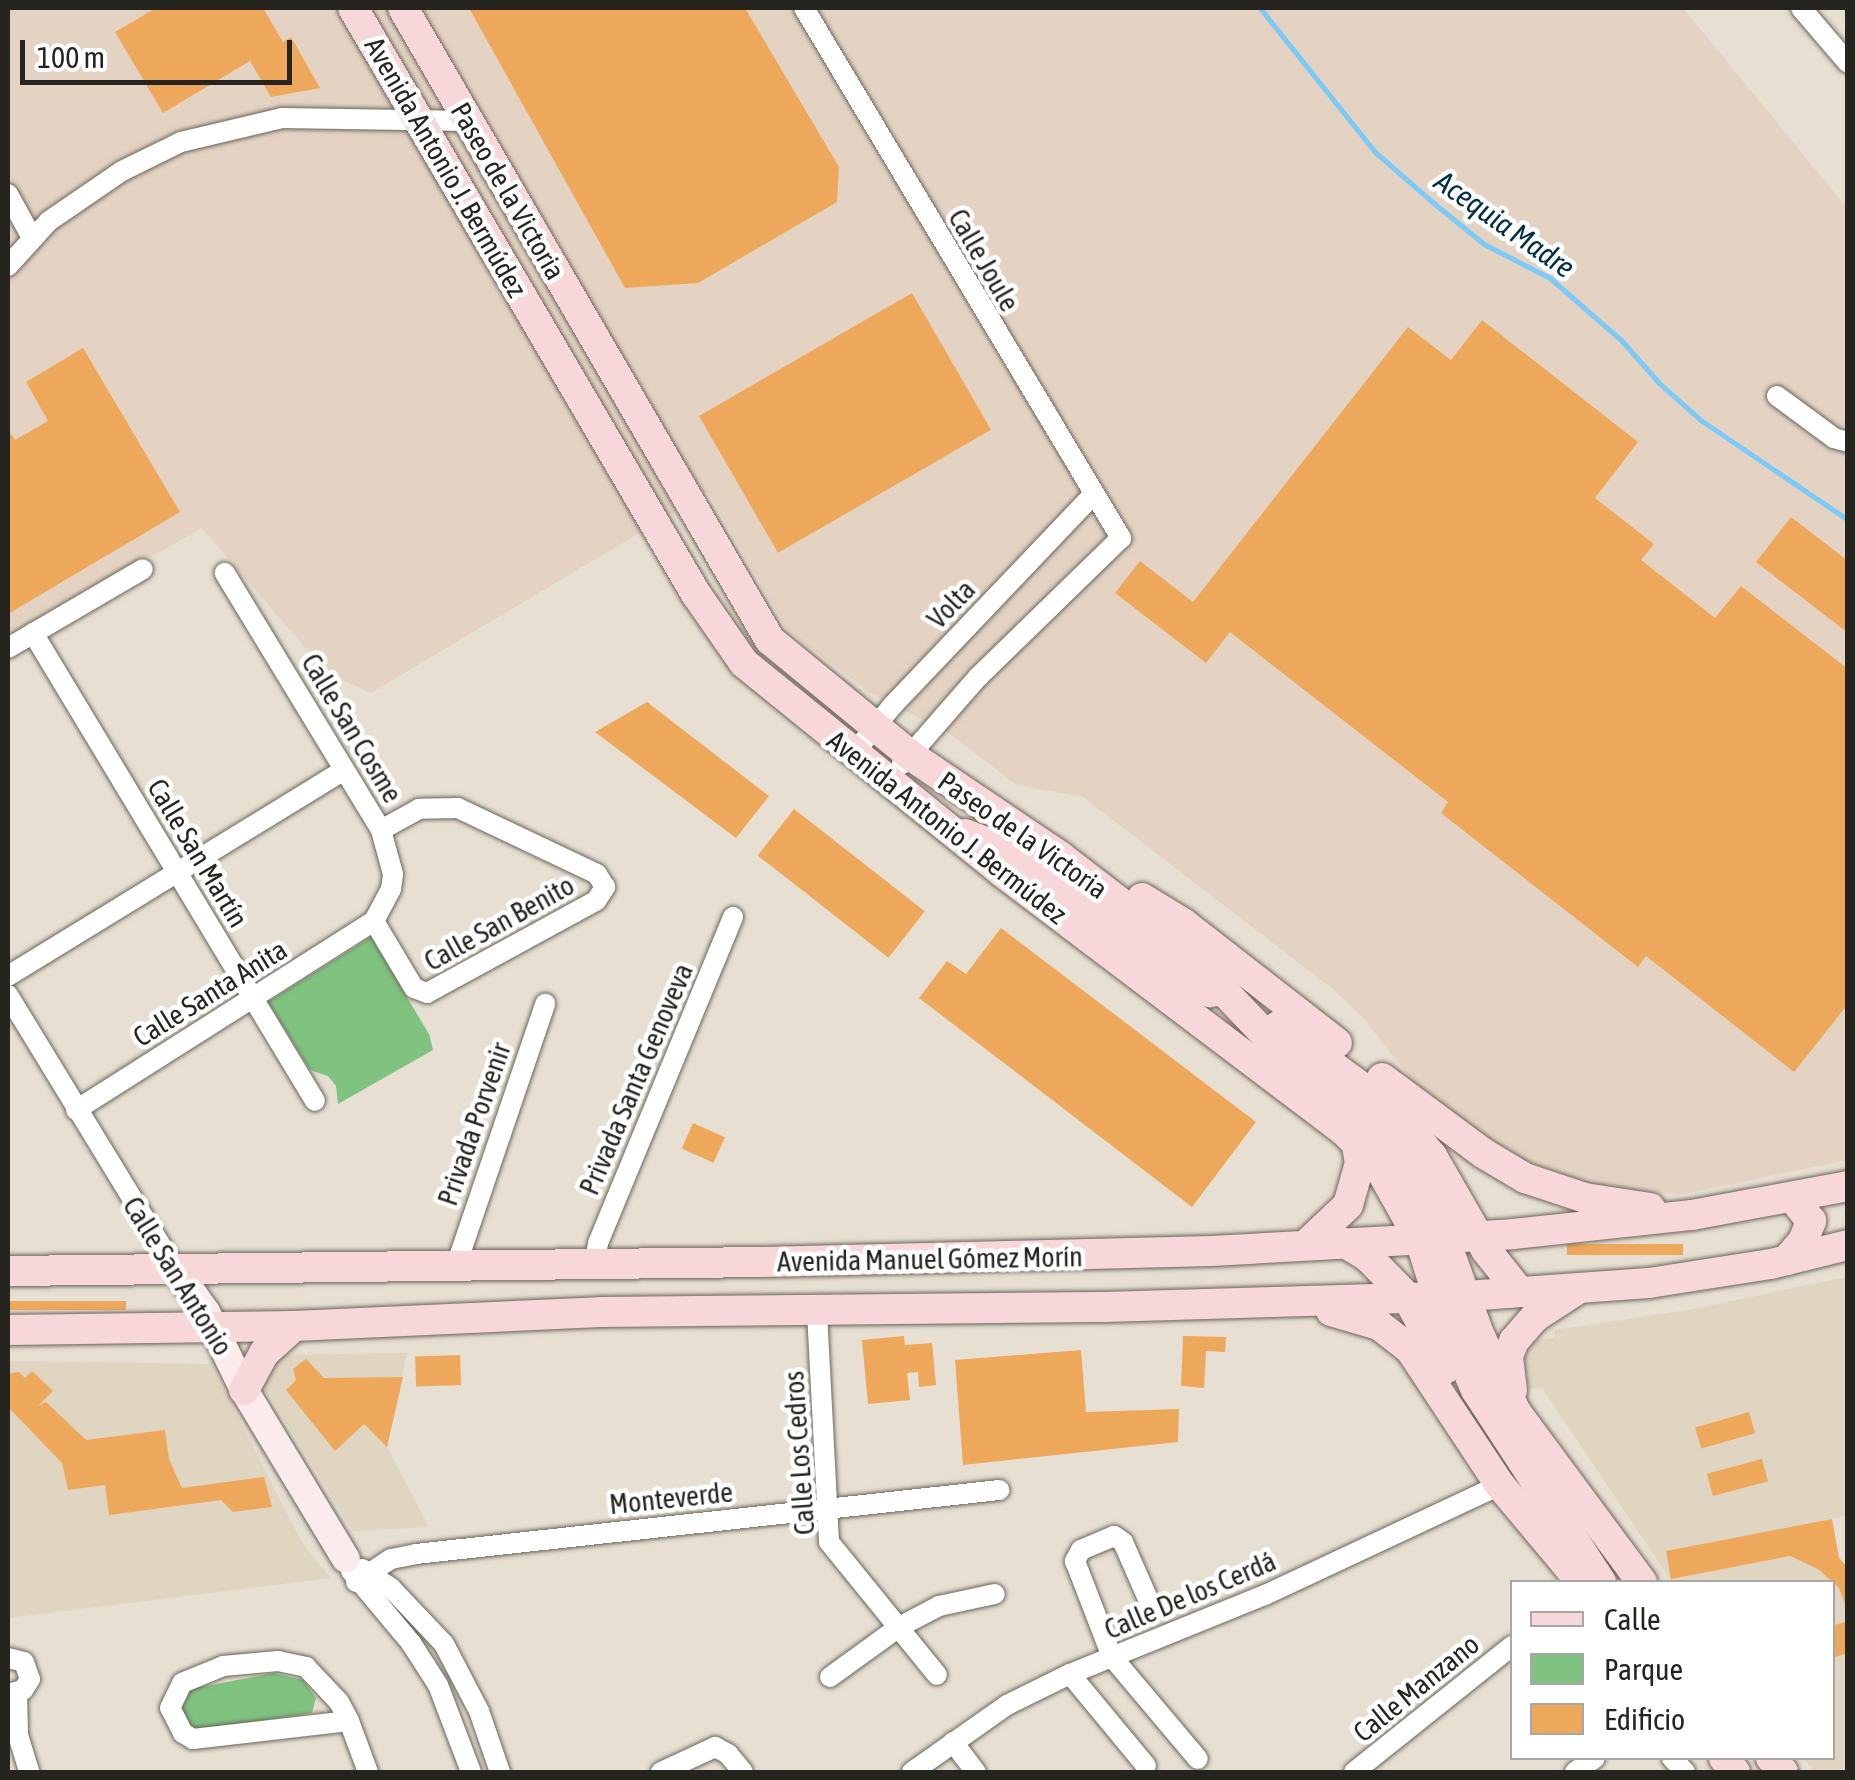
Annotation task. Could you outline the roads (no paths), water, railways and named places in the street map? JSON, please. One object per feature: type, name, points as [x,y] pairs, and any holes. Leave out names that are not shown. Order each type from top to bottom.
[{"type":"main road","name":"Avenida Antonio J. Bermúdez","points":[[353,8],[725,639],[765,684],[853,754],[1356,1140],[1433,1239],[1437,1297]]},
{"type":"main road","name":"Paseo de la Victoria","points":[[402,8],[757,623],[784,656],[910,756],[1061,858],[1210,974],[1233,1002],[1396,1149],[1433,1207],[1433,1239]]},
{"type":"main road","points":[[953,830],[1018,854],[1188,981],[1233,1002],[1319,1053],[1392,1109],[1451,1183],[1477,1235],[1520,1291]]},
{"type":"main road","points":[[1061,858],[1111,879],[1182,923],[1434,1118],[1524,1178],[1585,1198],[1692,1215]]},
{"type":"main road","points":[[1308,1243],[1348,1204],[1360,1163],[1356,1140]]},
{"type":"main road","name":"Avenida Manuel Gómez Morín","points":[[8,1272],[1193,1252],[1433,1239],[1692,1215],[1848,1186]]},
{"type":"main road","points":[[1787,1260],[1803,1240],[1811,1221],[1793,1198]]},
{"type":"main road","points":[[1345,1243],[1437,1297],[1490,1361],[1516,1412],[1641,1580]]},
{"type":"main road","name":"Avenida Manuel Gómez Morín","points":[[8,1330],[294,1326],[600,1312],[818,1312],[1437,1297],[1649,1282],[1787,1260],[1848,1245]]},
{"type":"main road","points":[[818,1312],[822,1286],[847,1259]]},
{"type":"main road","points":[[762,1262],[773,1284],[762,1313]]},
{"type":"main road","points":[[1516,1412],[1508,1371],[1514,1341],[1534,1316],[1580,1288]]},
{"type":"main road","points":[[1437,1297],[1465,1406],[1498,1456],[1591,1576]]},
{"type":"main road","points":[[1278,1302],[1361,1317],[1394,1332],[1410,1349],[1500,1485],[1591,1576]]},
{"type":"main road","points":[[244,1390],[264,1353],[294,1326]]},
{"type":"street","name":"Calle Joule","points":[[804,8],[1092,496],[1121,538],[978,677],[910,756]]},
{"type":"street","points":[[1800,8],[1848,63]]},
{"type":"street","points":[[8,266],[32,236],[122,171],[181,142],[282,118],[468,121]]},
{"type":"street","points":[[8,194],[32,236]]},
{"type":"street","points":[[1777,396],[1834,438],[1848,442]]},
{"type":"street","name":"Volta","points":[[853,754],[873,727],[1092,496]]},
{"type":"street","points":[[8,648],[143,569]]},
{"type":"street","name":"Calle San Cosme","points":[[225,572],[382,830],[393,874],[391,889],[374,921]]},
{"type":"street","name":"Calle San Martín","points":[[33,634],[315,1101]]},
{"type":"street","points":[[888,781],[910,756]]},
{"type":"street","points":[[8,976],[344,770]]},
{"type":"street","name":"Calle San Benito","points":[[374,921],[414,988],[435,992],[596,902],[605,887],[597,874],[458,808],[419,809],[382,830]]},
{"type":"street","name":"Privada Santa Genoveva","points":[[596,1262],[598,1243],[733,917]]},
{"type":"street","name":"Calle Santa Anita","points":[[76,1110],[374,921]]},
{"type":"street","name":"Calle San Antonio","points":[[8,994],[76,1110],[214,1326],[244,1390],[357,1571]]},
{"type":"street","name":"Privada Porvenir","points":[[457,1263],[545,1004]]},
{"type":"street","name":"Calle Los Cedros","points":[[818,1312],[829,1542],[937,1676]]},
{"type":"street","name":"Calle De los Cerdá","points":[[912,1772],[1007,1705],[1070,1674],[1265,1595],[1500,1485]]},
{"type":"street","name":"Monteverde","points":[[357,1571],[416,1554],[999,1490]]},
{"type":"street","points":[[1148,1600],[1123,1542],[1114,1536],[1081,1550],[1075,1561],[1112,1657],[1198,1759]]},
{"type":"street","points":[[357,1571],[438,1684],[471,1772]]},
{"type":"street","points":[[357,1571],[418,1613],[444,1644],[480,1711],[500,1772]]},
{"type":"street","points":[[830,1677],[898,1627],[939,1606],[995,1594]]},
{"type":"street","name":"Calle Manzano","points":[[1354,1772],[1510,1648]]},
{"type":"street","points":[[8,1658],[24,1662],[30,1673],[28,1686],[12,1694],[18,1736],[30,1772]]},
{"type":"street","points":[[350,1721],[193,1739],[183,1734],[170,1708],[182,1683],[234,1663],[278,1661],[306,1666],[328,1687],[350,1721],[368,1772]]},
{"type":"street","points":[[1070,1674],[1146,1766]]},
{"type":"street","points":[[953,1742],[976,1772]]},
{"type":"street","points":[[660,1772],[715,1747],[728,1754],[742,1772]]},
{"type":"waterway","name":"Acequia Madre","points":[[1260,8],[1375,152],[1430,200],[1484,244],[1550,278],[1622,341],[1659,383],[1702,421],[1848,520]]}]
